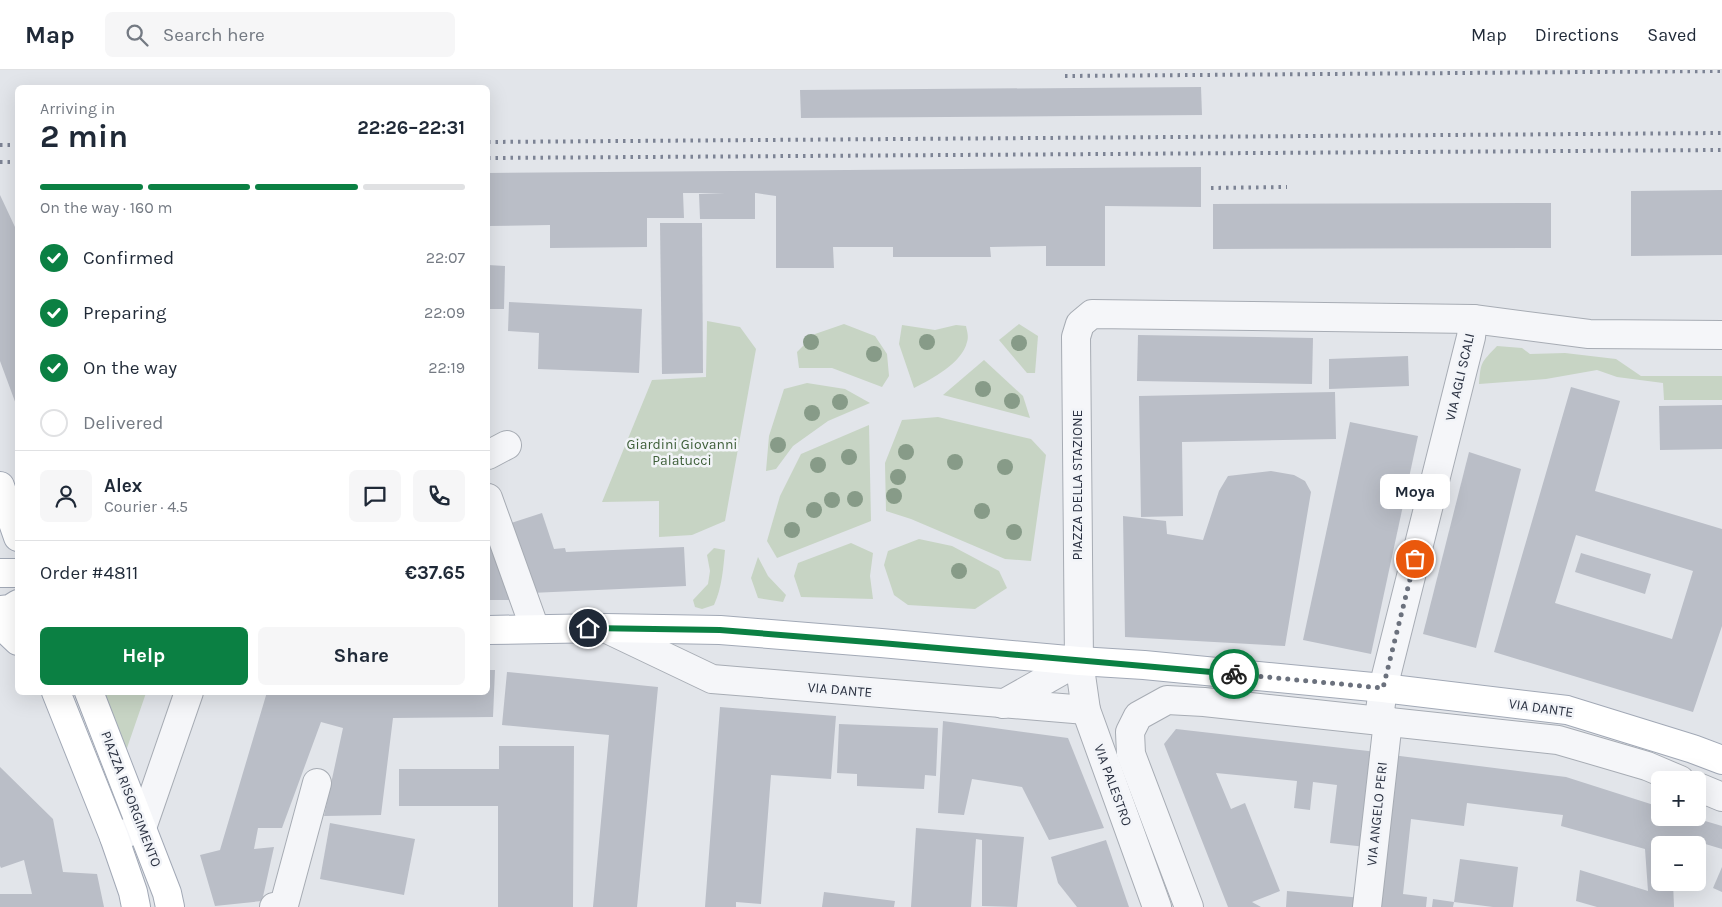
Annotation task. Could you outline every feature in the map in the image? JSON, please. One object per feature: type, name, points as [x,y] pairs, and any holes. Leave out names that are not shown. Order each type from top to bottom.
[{"type":"main road","points":[[0,486],[15,528]]},
{"type":"main road","points":[[0,573],[15,573]]},
{"type":"main road","points":[[0,610],[10,609],[15,606]]},
{"type":"main road","points":[[0,624],[15,638]]},
{"type":"main road","name":"VIA DANTE","points":[[490,630],[605,628],[720,630],[1144,665],[1383,688],[1567,710],[1722,762]]},
{"type":"main road","points":[[57,695],[114,837],[133,892],[136,907]]},
{"type":"main road","name":"PIAZZA RISORGIMENTO","points":[[90,695],[167,893],[170,907]]},
{"type":"street","name":"VIA AGLI SCALI","points":[[1092,314],[1473,318],[1471,336],[1383,688]]},
{"type":"street","name":"PIAZZA DELLA STAZIONE","points":[[1078,661],[1076,337],[1080,324],[1092,314]]},
{"type":"street","points":[[1473,318],[1589,334],[1722,335]]},
{"type":"street","points":[[490,503],[536,629]]},
{"type":"street","name":"VIA DANTE","points":[[605,628],[712,679],[1086,710]]},
{"type":"street","points":[[1003,704],[1078,661]]},
{"type":"street","name":"VIA PALESTRO","points":[[1078,661],[1086,710],[1156,907]]},
{"type":"street","points":[[1383,688],[1383,721]]},
{"type":"street","points":[[114,837],[142,828],[188,695]]},
{"type":"street","name":"VIA DANTE","points":[[1138,716],[1166,700],[1383,721],[1558,740],[1659,771]]},
{"type":"street","name":"VIA PALESTRO","points":[[1138,716],[1130,732],[1131,754],[1189,907]]},
{"type":"street","name":"VIA ANGELO PERI","points":[[1367,907],[1383,721]]},
{"type":"street","name":"VIA DANTE","points":[[1647,766],[1722,762]]},
{"type":"street","points":[[274,907],[284,905],[317,783]]},
{"type":"street","points":[[1706,790],[1722,797]]},
{"type":"green space","name":"Giardini Giovanni Palatucci","points":[[707,321],[740,327],[756,349],[725,521],[692,535],[659,537],[659,501],[602,502],[652,380],[706,377]]},
{"type":"green space","points":[[844,324],[875,336],[887,354],[889,376],[882,387],[832,368],[799,368],[797,352],[815,334]]},
{"type":"green space","points":[[1019,324],[1038,336],[1035,373],[1027,373],[999,340]]},
{"type":"green space","points":[[902,325],[935,330],[956,325],[966,326],[968,340],[964,350],[953,363],[945,370],[914,388],[899,344]]},
{"type":"green space","points":[[1497,346],[1522,348],[1530,354],[1565,353],[1616,359],[1641,376],[1722,376],[1722,400],[1664,400],[1663,383],[1617,377],[1597,370],[1546,379],[1479,384],[1483,363]]},
{"type":"green space","points":[[984,360],[1023,396],[1030,418],[943,395]]},
{"type":"green space","name":"Giardini Giovanni Palatucci","points":[[807,383],[845,389],[870,403],[828,421],[793,446],[776,469],[766,471],[769,436],[784,389]]},
{"type":"green space","points":[[938,417],[1031,439],[1046,455],[1031,561],[1005,559],[911,519],[886,511],[885,463],[902,420]]},
{"type":"green space","points":[[869,425],[871,521],[777,558],[767,541],[780,496],[801,454]]},
{"type":"green space","points":[[919,539],[952,546],[999,571],[1007,588],[975,609],[908,605],[894,595],[884,565],[888,551]]},
{"type":"green space","points":[[851,543],[873,553],[870,576],[873,599],[801,597],[794,576],[798,563]]},
{"type":"green space","points":[[714,548],[725,550],[723,571],[714,605],[702,609],[695,607],[693,600],[708,584],[710,571],[707,555]]},
{"type":"green space","points":[[758,557],[768,576],[786,595],[783,602],[758,598],[751,578]]},
{"type":"green space","points":[[95,695],[145,695],[127,748],[126,758]]},
{"type":"building","points":[[1201,87],[1202,115],[801,118],[800,90]]},
{"type":"building","points":[[1201,167],[1201,207],[1105,206],[1105,266],[1046,266],[1046,246],[990,247],[991,257],[893,257],[893,247],[833,247],[834,268],[776,268],[776,196],[755,193],[755,219],[700,219],[699,194],[725,193],[683,193],[684,218],[647,218],[647,247],[550,248],[550,225],[490,226],[490,173]]},
{"type":"building","points":[[1722,190],[1722,255],[1631,256],[1631,191]]},
{"type":"building","points":[[0,195],[15,227],[15,402],[0,361]]},
{"type":"building","points":[[1551,203],[1551,248],[1213,249],[1213,204]]},
{"type":"building","points":[[660,223],[702,223],[703,373],[662,374]]},
{"type":"building","points":[[490,265],[505,266],[504,309],[490,309]]},
{"type":"building","points":[[509,302],[642,309],[639,373],[538,369],[539,333],[508,331]]},
{"type":"building","points":[[1138,335],[1313,338],[1312,384],[1137,381]]},
{"type":"building","points":[[1408,356],[1409,386],[1329,389],[1329,359]]},
{"type":"building","points":[[1571,387],[1620,401],[1595,491],[1722,529],[1722,626],[1693,712],[1494,652]],"holes":[[[1576,535],[1693,571],[1672,639],[1555,603]]]},
{"type":"building","points":[[1335,392],[1336,439],[1182,442],[1183,516],[1141,517],[1139,396]]},
{"type":"building","points":[[1722,405],[1722,449],[1660,450],[1659,406]]},
{"type":"building","points":[[1350,422],[1418,436],[1371,654],[1303,640]]},
{"type":"building","points":[[1469,452],[1521,469],[1476,648],[1423,634]]},
{"type":"building","points":[[1271,471],[1294,475],[1305,481],[1311,492],[1285,646],[1125,637],[1123,516],[1166,521],[1167,534],[1203,540],[1219,491],[1228,476]]},
{"type":"building","points":[[542,513],[554,549],[565,548],[566,552],[684,547],[686,586],[531,593],[508,524]]},
{"type":"building","points":[[490,532],[518,600],[490,600]]},
{"type":"building","points":[[1581,553],[1651,574],[1645,594],[1575,572]]},
{"type":"building","points":[[490,670],[495,670],[493,717],[393,718],[381,815],[324,816],[343,728],[321,722],[282,828],[258,828],[254,849],[274,847],[262,901],[215,906],[200,855],[220,850],[266,695],[490,695]]},
{"type":"building","points":[[507,672],[658,687],[637,907],[593,907],[609,735],[502,725]]},
{"type":"building","points":[[720,707],[836,716],[831,779],[771,775],[761,904],[736,902],[736,907],[705,907]]},
{"type":"building","points":[[943,721],[1068,738],[1104,828],[1049,840],[1022,787],[972,779],[964,815],[938,813]]},
{"type":"building","points":[[839,724],[938,728],[936,776],[925,775],[924,789],[857,786],[857,774],[837,773]]},
{"type":"building","points":[[1176,729],[1377,752],[1366,847],[1330,843],[1337,785],[1313,782],[1310,810],[1294,808],[1297,781],[1216,773],[1231,809],[1245,803],[1280,891],[1252,902],[1261,907],[1228,907],[1164,744]]},
{"type":"building","points":[[499,746],[574,746],[573,907],[498,907],[498,806],[399,806],[399,769],[499,769]]},
{"type":"building","points":[[1392,755],[1566,777],[1651,804],[1651,826],[1706,826],[1706,821],[1722,826],[1722,849],[1706,844],[1706,836],[1651,836],[1651,891],[1673,891],[1674,907],[1597,907],[1576,901],[1580,870],[1648,891],[1645,849],[1561,826],[1563,815],[1467,803],[1464,826],[1411,819],[1403,894],[1427,897],[1426,907],[1374,907]]},
{"type":"building","points":[[0,767],[53,819],[63,872],[97,874],[104,907],[0,907],[0,894],[32,894],[24,860],[1,868],[0,866]]},
{"type":"building","points":[[330,823],[415,839],[404,895],[320,879]]},
{"type":"building","points":[[916,828],[1024,837],[1017,907],[982,906],[982,840],[976,839],[971,907],[911,907]]},
{"type":"building","points":[[1106,840],[1129,907],[1077,907],[1058,883],[1051,857]]},
{"type":"building","points":[[1460,859],[1518,867],[1513,907],[1493,907],[1454,902]]},
{"type":"building","points":[[1722,867],[1722,892],[1713,888]]},
{"type":"building","points":[[1287,891],[1362,898],[1361,907],[1286,907]]},
{"type":"building","points":[[824,892],[895,901],[894,907],[822,907]]},
{"type":"building","points":[[1433,899],[1454,902],[1453,907],[1432,907]]},
{"type":"railway","points":[[1065,76],[1722,71]]},
{"type":"railway","points":[[490,142],[1722,133]]},
{"type":"railway","points":[[0,145],[15,145]]},
{"type":"railway","points":[[490,158],[1722,150]]},
{"type":"railway","points":[[0,162],[15,162]]},
{"type":"railway","points":[[1211,188],[1287,187]]},
{"type":"way so far","points":[[1234,674],[1383,688],[1415,559]]},
{"type":"place","name":"Moya","points":[[1415,559]]},
{"type":"route","points":[[588,628],[720,630],[1234,674]]}]
